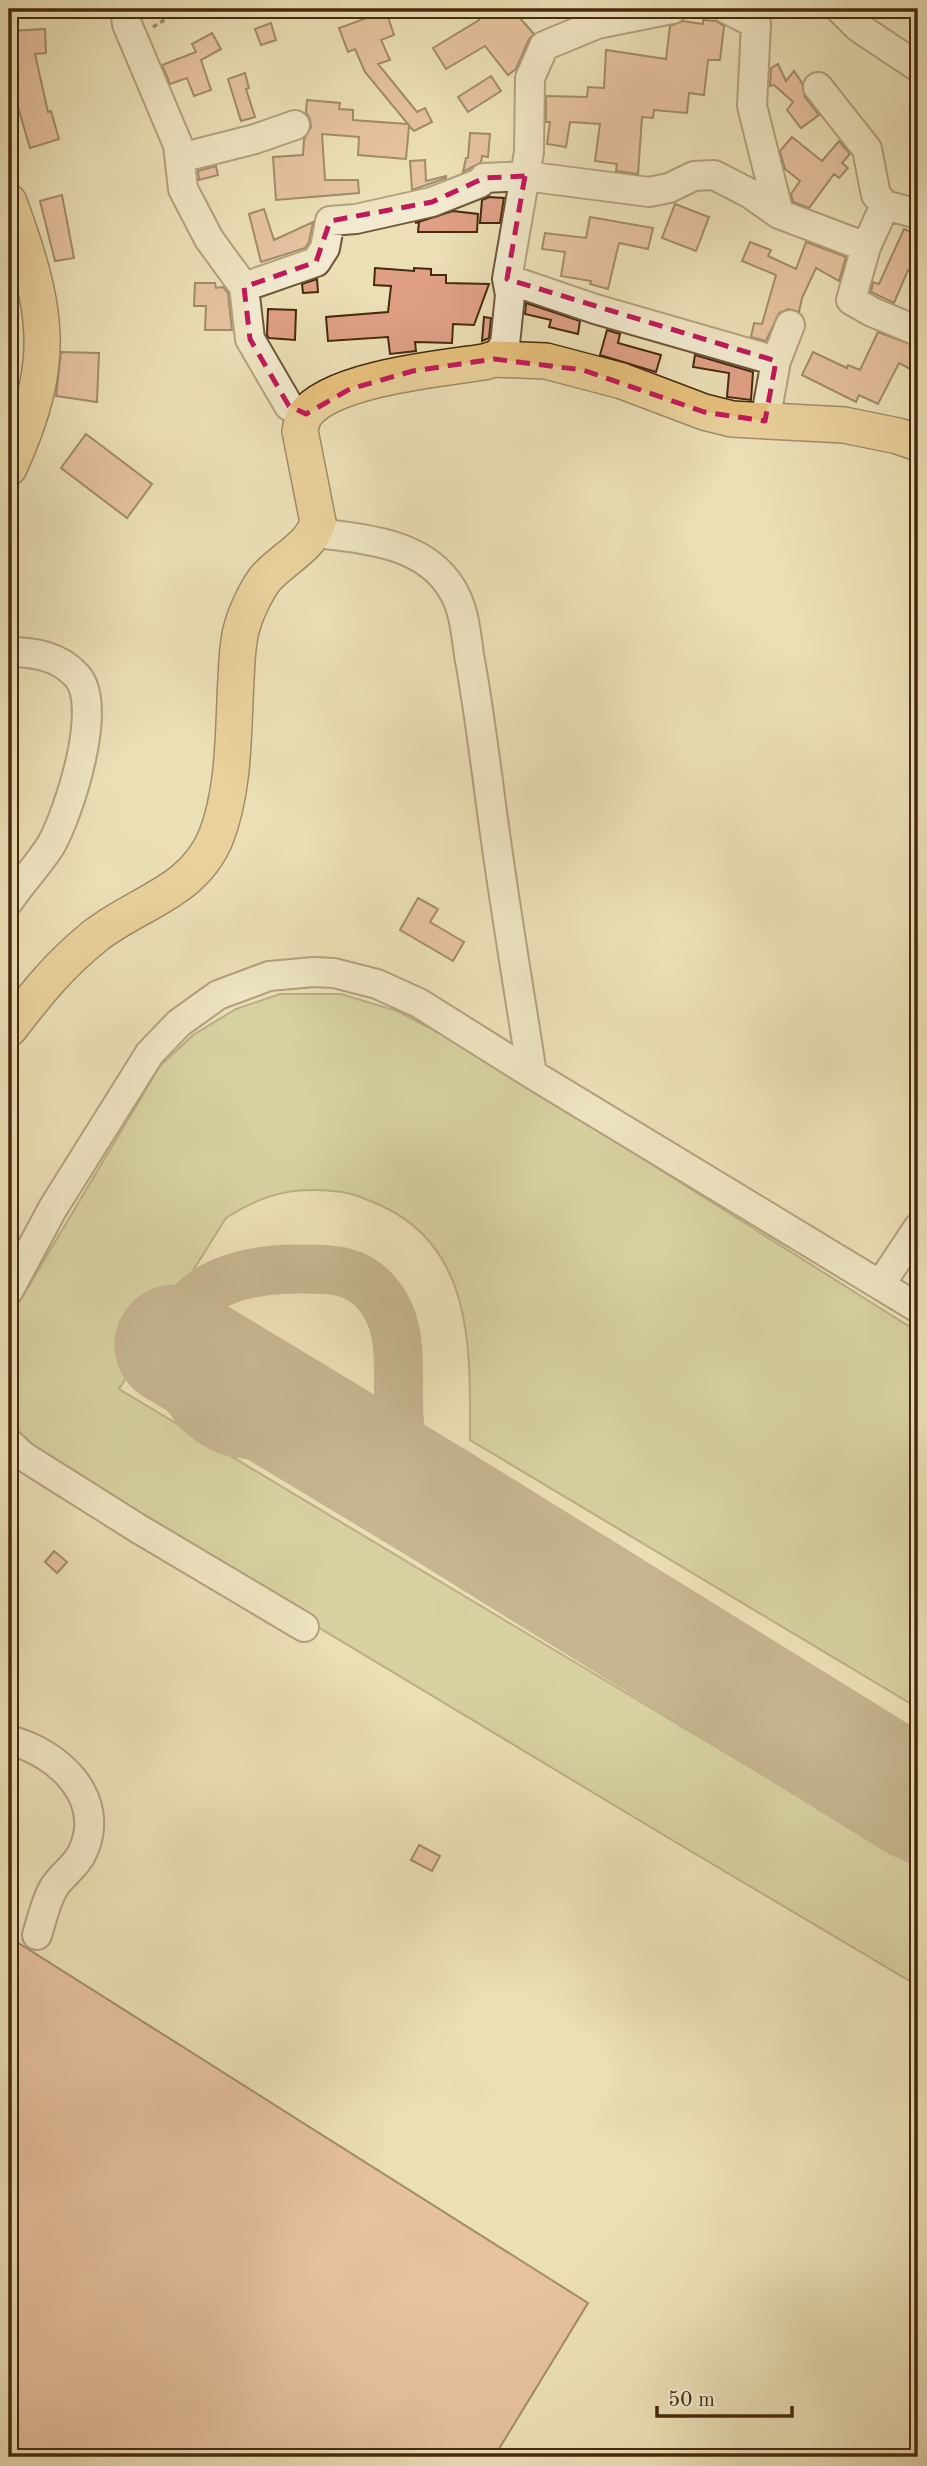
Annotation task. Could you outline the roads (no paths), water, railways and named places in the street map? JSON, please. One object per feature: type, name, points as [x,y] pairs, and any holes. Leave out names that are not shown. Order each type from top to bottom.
[{"type":"main road","points":[[9,202],[33,273],[41,311],[44,349],[33,407],[9,468]]},
{"type":"main road","points":[[9,1029],[53,973],[97,934],[181,884],[201,862],[215,838],[224,810],[231,767],[237,657],[242,627],[264,580],[315,533],[318,522],[300,431],[306,414],[329,398],[375,380],[413,371],[494,359],[546,361],[622,381],[704,412],[732,419],[844,425],[918,443]]},
{"type":"street","points":[[494,359],[505,344],[510,295],[507,279],[530,134],[530,78],[544,46],[597,24],[672,9]]},
{"type":"street","points":[[727,9],[756,24],[752,106],[779,214]]},
{"type":"street","points":[[840,9],[858,27],[918,67]]},
{"type":"street","points":[[126,16],[178,145],[183,189],[209,239],[244,287],[250,339],[289,406],[306,414]]},
{"type":"street","points":[[818,87],[867,149],[876,195],[885,205],[918,214]]},
{"type":"street","points":[[180,158],[255,139],[295,125]]},
{"type":"street","points":[[244,287],[316,262],[325,248],[330,221],[356,219],[432,202],[480,183],[484,178],[525,176],[649,192],[668,188],[694,176],[714,175],[749,193],[779,214],[866,247]]},
{"type":"street","points":[[885,205],[866,247],[850,300],[918,331]]},
{"type":"street","points":[[507,279],[595,310],[776,361]]},
{"type":"street","points":[[765,421],[776,361],[789,325]]},
{"type":"street","points":[[315,533],[371,540],[403,549],[433,567],[452,588],[461,608],[477,697],[496,850],[532,1074]]},
{"type":"street","points":[[9,652],[24,652],[57,659],[79,677],[86,700],[87,724],[83,755],[74,788],[51,844],[9,901]]},
{"type":"street","points":[[9,1290],[53,1209],[149,1052],[179,1023],[218,995],[269,976],[287,973],[334,973],[377,984],[419,1003],[918,1308]]},
{"type":"street","points":[[880,1285],[918,1228]]},
{"type":"street","points":[[9,1443],[23,1456],[139,1529],[304,1627]]},
{"type":"street","points":[[9,1740],[38,1751],[70,1775],[81,1788],[90,1819],[83,1851],[53,1889],[37,1936]]}]
